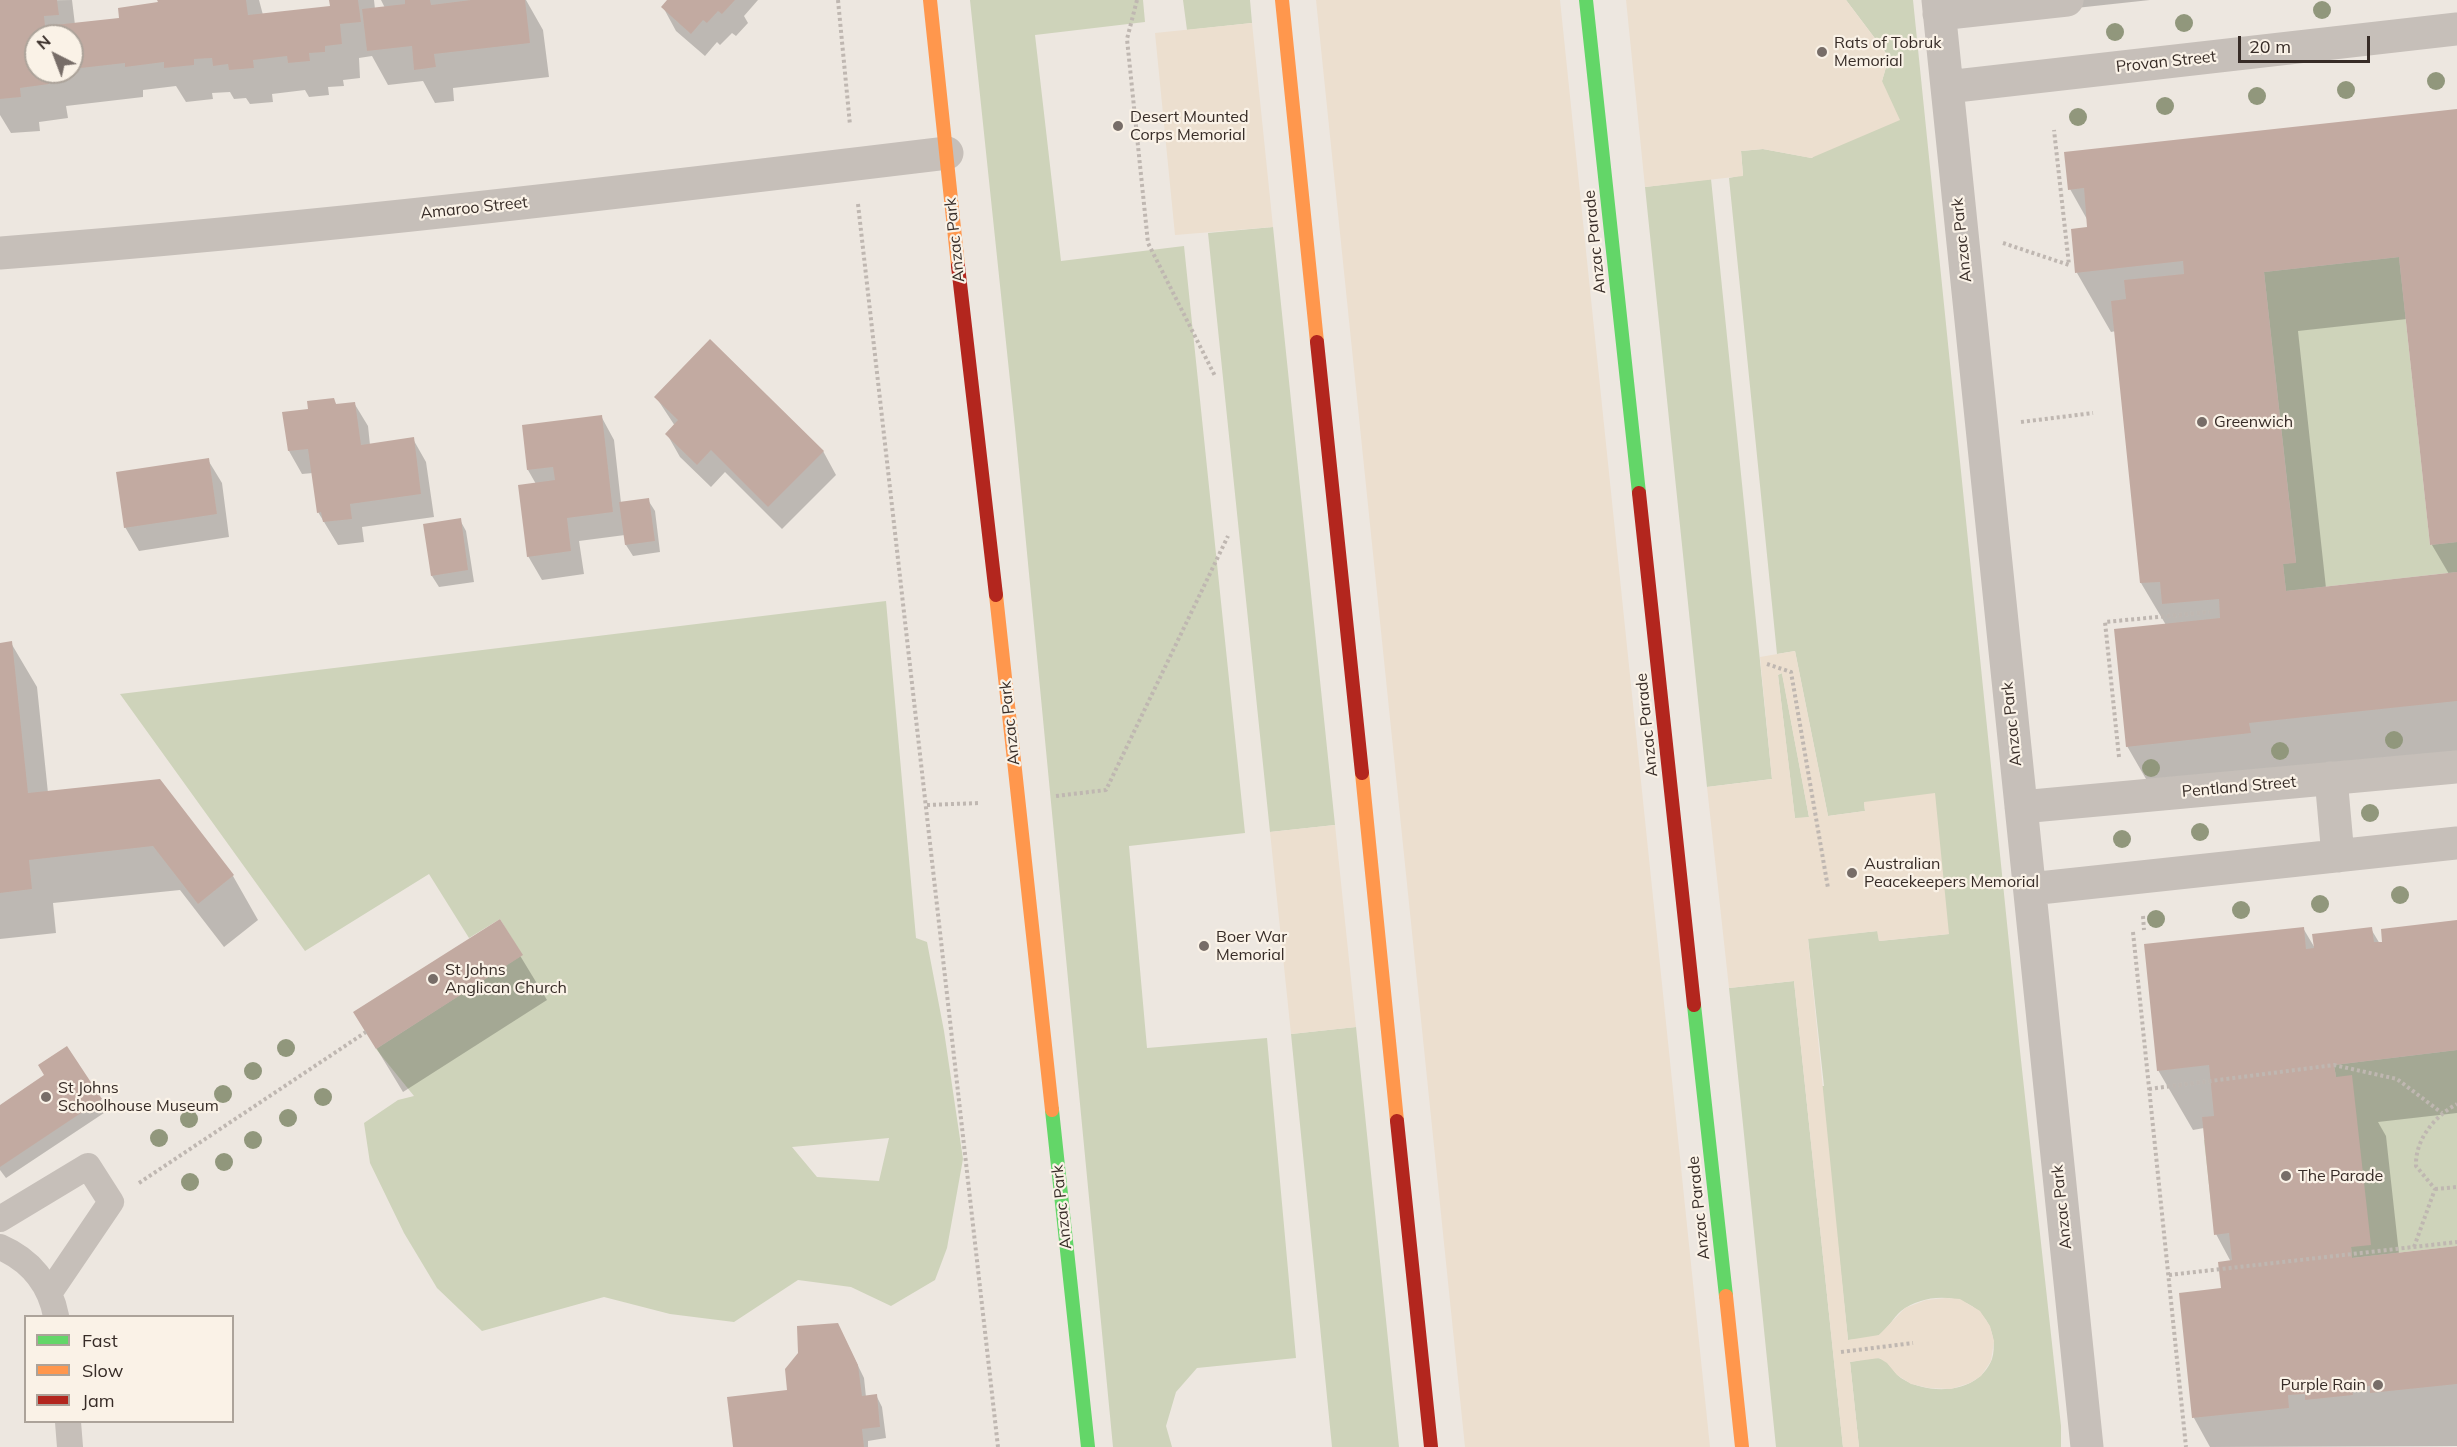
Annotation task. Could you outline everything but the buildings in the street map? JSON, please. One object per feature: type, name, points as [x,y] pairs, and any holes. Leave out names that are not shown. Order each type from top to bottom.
[{"type":"main road","name":"Anzac Park","points":[[930,0],[972,403],[1018,800],[1088,1447]]},
{"type":"main road","points":[[1282,0],[1431,1447]]},
{"type":"main road","name":"Anzac Parade","points":[[1586,0],[1742,1447]]},
{"type":"street","points":[[1939,7],[2067,0]]},
{"type":"street","name":"Anzac Park","points":[[1939,7],[2086,1447]]},
{"type":"street","name":"Provan Street","points":[[1947,87],[2457,29]]},
{"type":"street","name":"Amaroo Street","points":[[0,253],[602,195],[947,153]]},
{"type":"street","name":"Pentland Street","points":[[2021,807],[2457,767]]},
{"type":"street","points":[[2331,778],[2338,856]]},
{"type":"street","points":[[2030,889],[2457,843]]},
{"type":"lane","points":[[0,1219],[88,1166],[111,1202],[50,1292]]},
{"type":"lane","points":[[0,1247],[25,1262],[43,1280],[50,1292],[56,1315]]},
{"type":"lane","points":[[68,1423],[70,1447]]},
{"type":"path","points":[[838,0],[853,165],[899,582],[927,805],[998,1447]]},
{"type":"path","points":[[1137,0],[1127,39],[1148,243],[1215,376]]},
{"type":"path","points":[[2003,243],[2069,265],[2054,130]]},
{"type":"path","points":[[2020,422],[2093,413]]},
{"type":"path","points":[[927,805],[1018,800],[1106,790],[1228,536]]},
{"type":"path","points":[[2119,761],[2105,622],[2210,612]]},
{"type":"path","points":[[1767,664],[1791,672],[1828,888]]},
{"type":"path","points":[[2133,932],[2186,1447]]},
{"type":"path","points":[[111,1202],[366,1032]]},
{"type":"path","points":[[2149,1089],[2334,1065],[2397,1079],[2442,1113]]},
{"type":"path","points":[[2435,1189],[2416,1166],[2415,1157],[2428,1130],[2442,1113],[2457,1104]]},
{"type":"path","points":[[2435,1189],[2457,1187]]},
{"type":"path","points":[[2414,1247],[2435,1189]]},
{"type":"path","points":[[2169,1275],[2457,1242]]},
{"type":"path","points":[[1841,1352],[1913,1343]]},
{"type":"green space","points":[[970,0],[1143,0],[1145,22],[1035,35],[1061,261],[1184,246],[1245,833],[1129,846],[1147,1048],[1267,1038],[1296,1358],[1197,1368],[1176,1392],[1166,1426],[1172,1447],[1113,1447],[1015,428]]},
{"type":"green space","points":[[1183,0],[1250,0],[1252,23],[1187,30]]},
{"type":"green space","points":[[1846,0],[1913,0],[2020,1051],[2061,1426],[2061,1447],[1859,1447],[1850,1362],[1870,1358],[1882,1359],[1901,1378],[1912,1384],[1925,1388],[1952,1388],[1965,1385],[1986,1371],[1992,1359],[1994,1344],[1988,1324],[1978,1311],[1969,1304],[1946,1298],[1922,1300],[1911,1305],[1901,1311],[1876,1337],[1848,1340],[1808,938],[1878,931],[1879,941],[1949,934],[1864,802],[1865,811],[1828,816],[1795,651],[1777,654],[1729,178],[1743,175],[1741,151],[1763,149],[1812,158],[1882,81],[1889,57]]},
{"type":"green space","points":[[1711,179],[1772,779],[1707,787],[1645,187]]},
{"type":"green space","points":[[1273,227],[1335,825],[1270,832],[1208,233]]},
{"type":"green space","points":[[2399,257],[2430,545],[2457,542],[2457,572],[2286,591],[2283,564],[2296,562],[2264,272]]},
{"type":"green space","points":[[886,601],[916,938],[927,942],[944,1031],[963,1159],[947,1248],[935,1280],[891,1306],[851,1287],[798,1280],[734,1322],[670,1314],[604,1297],[482,1331],[437,1288],[404,1233],[370,1163],[364,1123],[398,1100],[414,1096],[376,1049],[522,955],[500,919],[469,938],[429,874],[305,951],[120,694]],"holes":[[[889,1138],[879,1181],[817,1177],[792,1147]]]},
{"type":"green space","points":[[1782,673],[1809,817],[1795,819],[1778,675]]},
{"type":"green space","points":[[1794,981],[1843,1447],[1776,1447],[1729,988]]},
{"type":"green space","points":[[1356,1027],[1399,1447],[1332,1447],[1291,1034]]},
{"type":"green space","points":[[2457,1050],[2457,1246],[2352,1258],[2351,1247],[2212,1212],[2204,1140],[2308,1128],[2336,1077],[2334,1065]]},
{"type":"shaded area","points":[[1316,0],[1560,0],[1710,1447],[1465,1447]]},
{"type":"shaded area","points":[[1626,0],[1846,0],[1889,57],[1882,81],[1900,120],[1811,158],[1763,149],[1741,151],[1743,176],[1645,187]]},
{"type":"shaded area","points":[[1252,23],[1273,227],[1175,235],[1155,33]]},
{"type":"shaded area","points":[[1795,651],[1828,816],[1865,811],[1864,802],[1935,793],[1949,934],[1879,941],[1877,931],[1808,939],[1848,1340],[1879,1335],[1905,1308],[1926,1300],[1946,1298],[1960,1299],[1980,1311],[1990,1326],[1994,1341],[1991,1361],[1981,1376],[1970,1383],[1951,1389],[1911,1384],[1897,1375],[1887,1363],[1879,1358],[1850,1362],[1859,1447],[1843,1447],[1794,981],[1729,988],[1707,787],[1772,779],[1760,657]],"holes":[[[1782,674],[1809,817],[1795,818],[1778,675]]]},
{"type":"shaded area","points":[[1335,825],[1356,1027],[1291,1034],[1270,832]]},
{"type":"traffic: fast","points":[[1586,0],[1639,493]]},
{"type":"traffic: fast","points":[[1694,1005],[1726,1296]]},
{"type":"traffic: fast","points":[[1052,1110],[1088,1447]]},
{"type":"traffic: slow","points":[[930,0],[958,266]]},
{"type":"traffic: slow","points":[[1282,0],[1317,342]]},
{"type":"traffic: slow","points":[[996,595],[1052,1110]]},
{"type":"traffic: slow","points":[[1362,773],[1397,1121]]},
{"type":"traffic: slow","points":[[1726,1296],[1742,1447]]},
{"type":"traffic: jam","points":[[958,266],[996,595]]},
{"type":"traffic: jam","points":[[1317,342],[1362,773]]},
{"type":"traffic: jam","points":[[1639,493],[1694,1005]]},
{"type":"traffic: jam","points":[[1397,1121],[1431,1447]]},
{"type":"place","name":"Rats of Tobruk Memorial","points":[[1822,52]]},
{"type":"place","name":"Desert Mounted Corps Memorial","points":[[1118,126]]},
{"type":"place","name":"Greenwich","points":[[2202,422]]},
{"type":"place","name":"Australian Peacekeepers Memorial","points":[[1852,873]]},
{"type":"place","name":"Boer War Memorial","points":[[1204,946]]},
{"type":"place","name":"St Johns Anglican Church","points":[[433,979]]},
{"type":"place","name":"St Johns Schoolhouse Museum","points":[[46,1097]]},
{"type":"place","name":"The Parade","points":[[2286,1176]]},
{"type":"place","name":"Purple Rain","points":[[2378,1385]]}]
